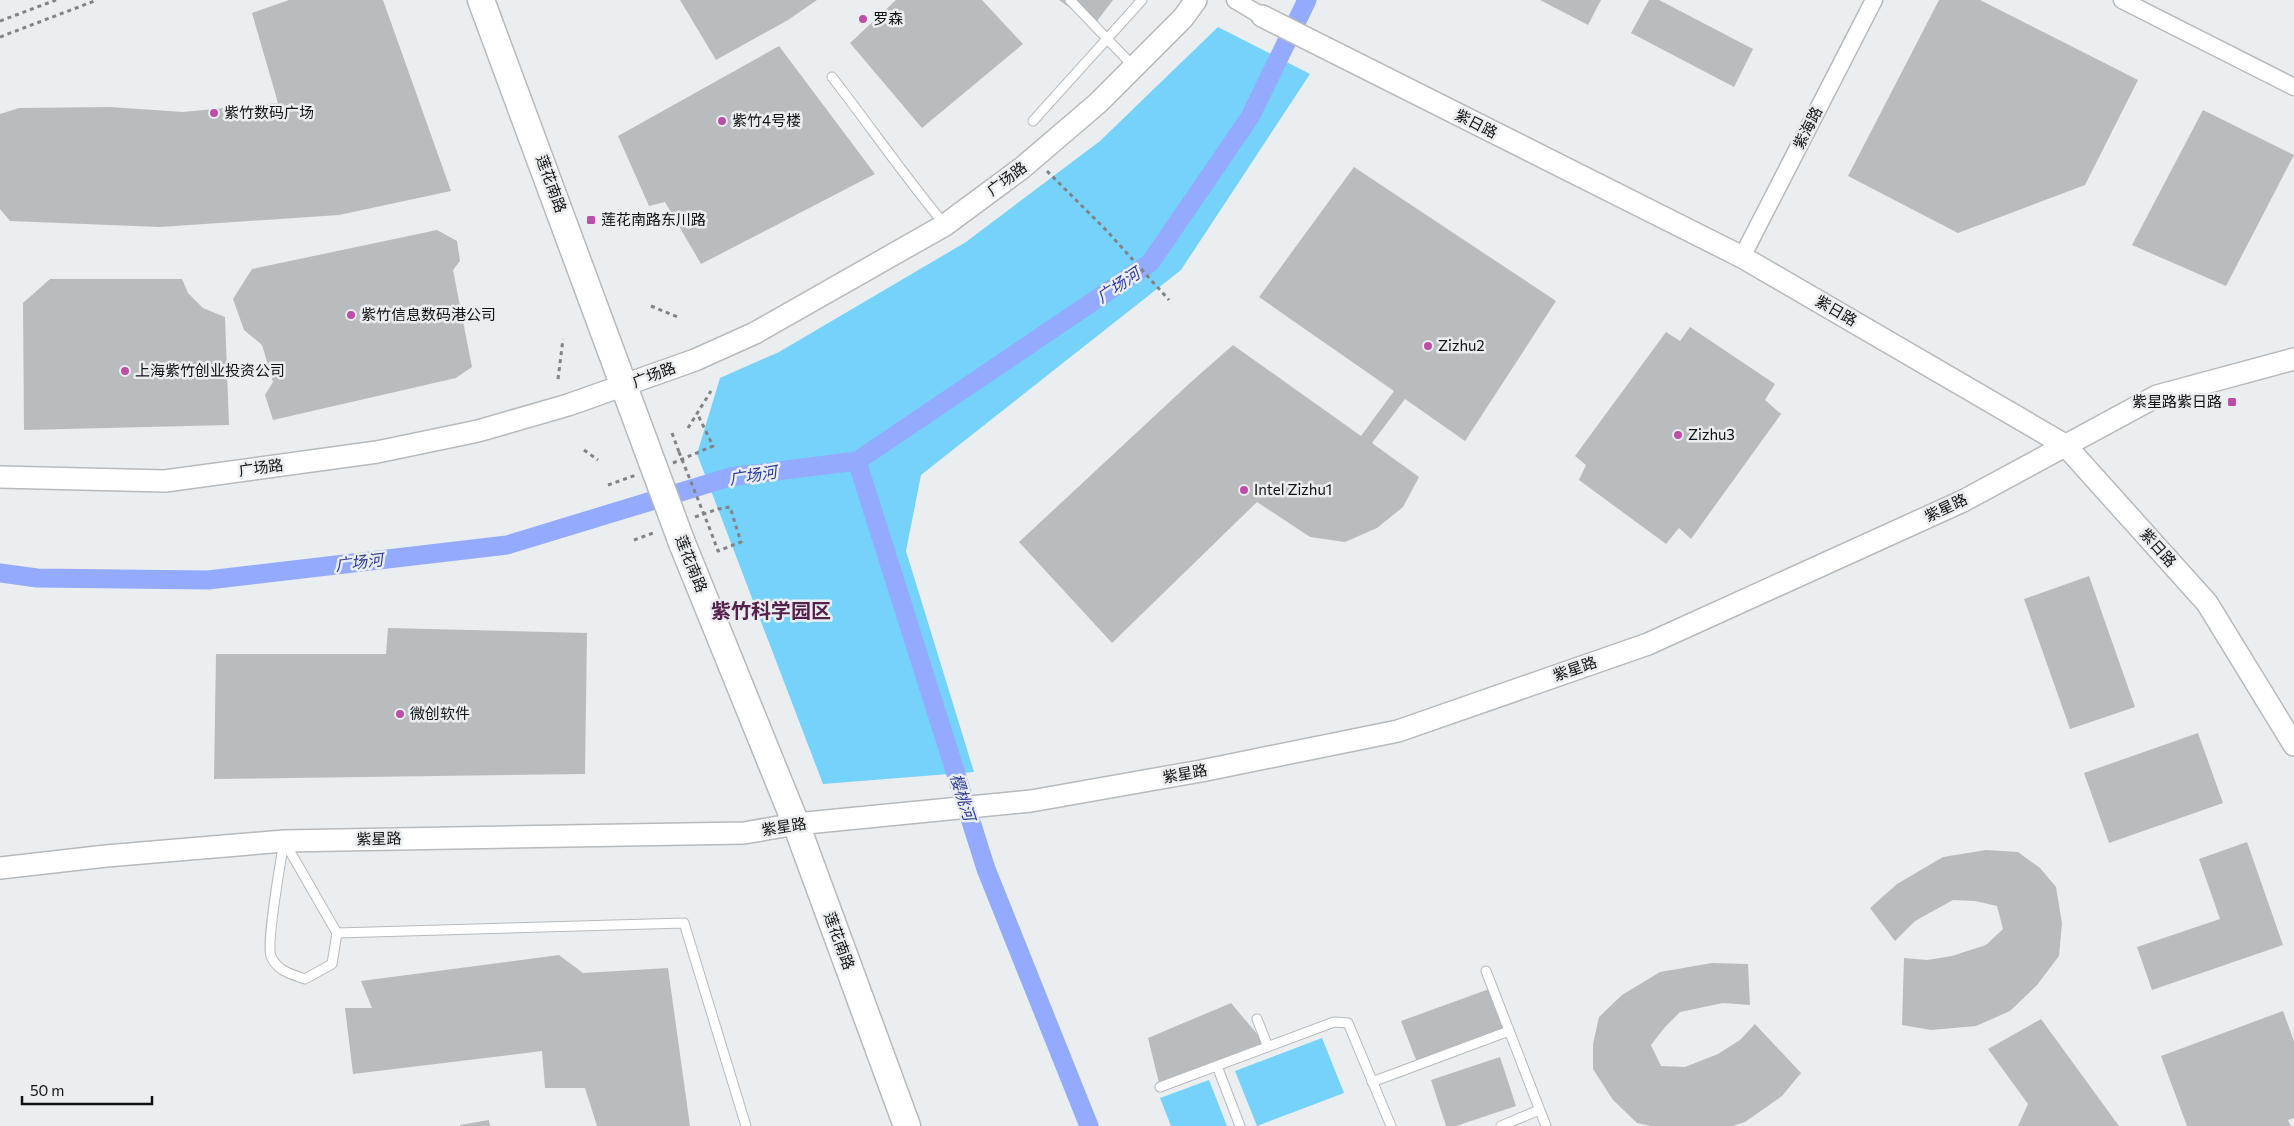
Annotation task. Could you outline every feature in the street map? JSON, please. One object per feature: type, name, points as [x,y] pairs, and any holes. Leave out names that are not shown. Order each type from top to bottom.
[{"type":"main road","name":"莲花南路","points":[[482,0],[626,386],[682,544],[796,824],[908,1126]]},
{"type":"street","name":"广场路","points":[[0,477],[165,481],[377,452],[478,431],[568,405],[695,360],[755,333],[945,225],[1034,158],[1098,103],[1182,18],[1196,0]]},
{"type":"street","points":[[1235,0],[1262,16]]},
{"type":"street","name":"紫海路","points":[[1742,257],[1874,0]]},
{"type":"street","points":[[2122,0],[2294,87]]},
{"type":"street","name":"紫日路","points":[[1262,16],[1742,257],[2065,445],[2207,603],[2294,745]]},
{"type":"street","name":"紫星路","points":[[0,868],[106,856],[284,841],[744,833],[796,824],[1031,801],[1202,771],[1407,728],[1648,644],[1963,501],[2157,396],[2294,360]]},
{"type":"lane","points":[[1070,0],[1134,67]]},
{"type":"lane","points":[[1033,120],[1142,0]]},
{"type":"lane","points":[[832,77],[873,129],[904,176],[945,225]]},
{"type":"lane","points":[[284,841],[337,934],[332,964],[305,979],[281,971],[270,955],[273,912],[284,841]]},
{"type":"lane","points":[[337,934],[684,923],[746,1126]]},
{"type":"lane","points":[[1486,971],[1546,1126]]},
{"type":"lane","points":[[1257,1019],[1268,1047]]},
{"type":"lane","points":[[1160,1087],[1334,1022],[1348,1023],[1390,1126]]},
{"type":"lane","points":[[1372,1082],[1510,1031]]},
{"type":"lane","points":[[1217,1066],[1240,1126]]},
{"type":"lane","points":[[1501,1126],[1539,1110]]},
{"type":"path","points":[[0,21],[56,0]]},
{"type":"path","points":[[0,37],[96,0]]},
{"type":"path","points":[[1034,158],[1107,231],[1169,300]]},
{"type":"path","points":[[651,306],[678,317]]},
{"type":"path","points":[[558,379],[563,339]]},
{"type":"path","points":[[688,428],[710,390]]},
{"type":"path","points":[[697,413],[713,446],[697,454]]},
{"type":"path","points":[[672,433],[718,551],[741,542],[730,507],[718,509]]},
{"type":"path","points":[[584,450],[598,460]]},
{"type":"shaded area","points":[[1218,27],[1310,74],[1181,270],[921,475],[906,551],[974,772],[823,784],[697,454],[720,378],[779,352],[966,242],[1100,141]]},
{"type":"shaded area","points":[[1322,1038],[1344,1093],[1257,1126],[1235,1071]]},
{"type":"shaded area","points":[[1209,1080],[1227,1126],[1171,1126],[1160,1098]]},
{"type":"building","name":"紫竹数码广场","points":[[289,0],[383,0],[451,191],[339,215],[160,227],[10,221],[0,209],[0,114],[19,108],[110,107],[183,112],[278,103],[252,13]]},
{"type":"building","points":[[680,0],[817,0],[788,20],[716,60]]},
{"type":"building","points":[[896,0],[982,0],[1023,44],[922,128],[850,43]]},
{"type":"building","points":[[1059,0],[1113,0],[1094,25]]},
{"type":"building","points":[[1540,0],[1601,0],[1588,25]]},
{"type":"building","points":[[1649,0],[1659,0],[1753,49],[1734,87],[1631,33]]},
{"type":"building","points":[[1939,0],[1980,0],[2138,80],[2085,185],[1958,233],[1848,176]]},
{"type":"building","points":[[779,46],[875,174],[701,264],[665,202],[649,206],[618,136]]},
{"type":"building","points":[[2203,110],[2294,155],[2226,286],[2132,245]]},
{"type":"building","points":[[1354,167],[1556,301],[1465,441],[1405,399],[1372,443],[1419,477],[1403,507],[1377,528],[1345,542],[1310,537],[1257,502],[1112,643],[1019,542],[1191,382],[1233,345],[1361,436],[1394,391],[1259,297]]},
{"type":"building","name":"紫竹信息数码港公司","points":[[437,230],[457,241],[460,261],[453,270],[472,367],[456,378],[273,420],[265,395],[273,382],[262,345],[244,330],[233,299],[252,269]]},
{"type":"building","name":"上海紫竹创业投资公司","points":[[50,279],[182,279],[188,293],[203,308],[225,317],[229,425],[24,430],[23,303]]},
{"type":"building","name":"Zizhu3","points":[[1690,327],[1775,384],[1765,400],[1781,414],[1691,539],[1679,528],[1666,544],[1579,480],[1586,465],[1575,456],[1666,332],[1680,341]]},
{"type":"building","points":[[2089,576],[2135,707],[2070,729],[2024,599]]},
{"type":"building","name":"微创软件","points":[[388,628],[587,633],[585,774],[214,779],[216,654],[386,654]]},
{"type":"building","points":[[2198,733],[2223,803],[2109,843],[2084,773]]},
{"type":"building","points":[[2247,842],[2283,945],[2152,990],[2137,947],[2220,919],[2199,859]]},
{"type":"building","points":[[1986,850],[2018,852],[2040,868],[2056,887],[2062,923],[2059,956],[2037,985],[2010,1011],[1976,1026],[1931,1030],[1902,1025],[1904,958],[1927,960],[1952,956],[1986,945],[2003,929],[1997,906],[1975,901],[1953,900],[1915,921],[1895,941],[1870,908],[1897,884],[1943,857]]},
{"type":"building","points":[[559,955],[583,973],[668,968],[690,1126],[597,1126],[585,1088],[545,1088],[542,1051],[353,1074],[345,1008],[372,1008],[361,981]]},
{"type":"building","points":[[1712,963],[1748,964],[1750,1005],[1723,1003],[1680,1012],[1651,1045],[1661,1066],[1685,1067],[1718,1054],[1740,1040],[1755,1024],[1801,1073],[1782,1096],[1745,1122],[1733,1126],[1651,1126],[1637,1123],[1613,1100],[1593,1069],[1593,1044],[1599,1017],[1622,995],[1660,972]]},
{"type":"building","points":[[1492,988],[1509,1031],[1418,1065],[1401,1021]]},
{"type":"building","points":[[1231,1003],[1268,1047],[1160,1087],[1148,1038]]},
{"type":"building","points":[[2283,1011],[2294,1041],[2294,1118],[2288,1120],[2291,1126],[2187,1126],[2161,1056]]},
{"type":"building","points":[[2041,1019],[2119,1126],[2018,1126],[2028,1104],[1988,1049]]},
{"type":"building","points":[[1500,1057],[1516,1106],[1456,1126],[1446,1126],[1431,1080]]},
{"type":"building","points":[[489,1120],[490,1126],[460,1126],[460,1125]]},
{"type":"waterway","name":"广场河","points":[[0,573],[37,578],[208,580],[507,545],[730,477],[857,461],[1150,263],[1250,117],[1307,0]]},
{"type":"waterway","name":"樱桃河","points":[[857,461],[986,869],[1089,1126]]},
{"type":"place","name":"罗森","points":[[863,19]]},
{"type":"place","name":"紫竹数码广场","points":[[214,113]]},
{"type":"place","name":"紫竹4号楼","points":[[722,121]]},
{"type":"place","name":"莲花南路东川路","points":[[591,220]]},
{"type":"place","name":"紫竹信息数码港公司","points":[[351,315]]},
{"type":"place","name":"Zizhu2","points":[[1428,346]]},
{"type":"place","name":"上海紫竹创业投资公司","points":[[125,371]]},
{"type":"place","name":"紫星路紫日路","points":[[2232,402]]},
{"type":"place","name":"Zizhu3","points":[[1678,435]]},
{"type":"place","name":"Intel Zizhu1","points":[[1244,490]]},
{"type":"place","name":"微创软件","points":[[400,714]]},
{"type":"district","name":"紫竹科学园区","points":[[771,611]]}]
